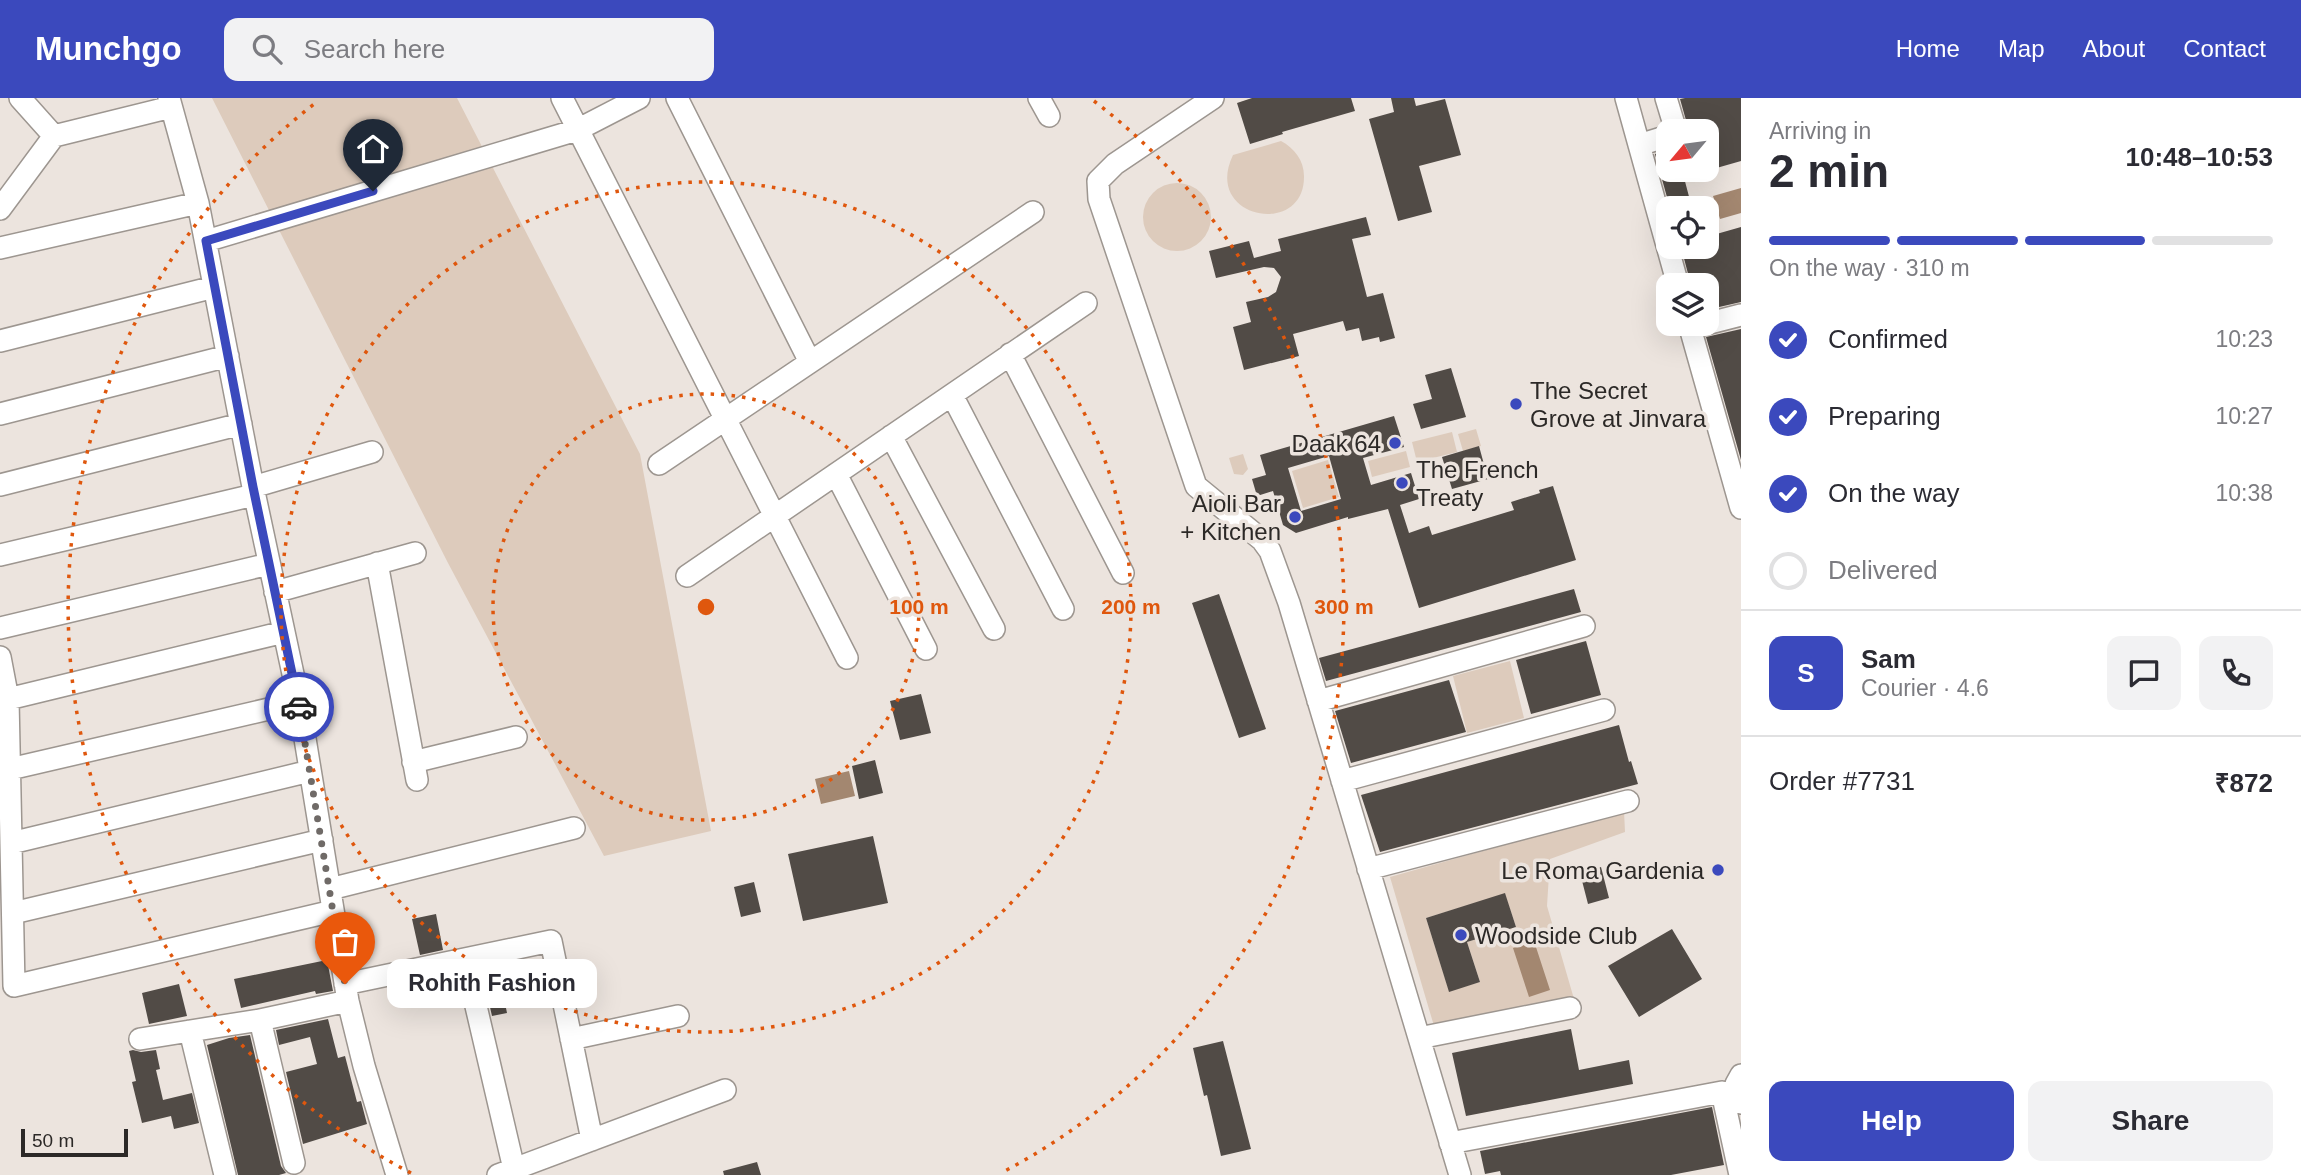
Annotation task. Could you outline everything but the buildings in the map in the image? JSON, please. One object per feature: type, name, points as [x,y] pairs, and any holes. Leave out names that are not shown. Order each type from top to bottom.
[{"type":"street","points":[[20,98],[54,136]]},
{"type":"street","points":[[562,98],[846,658]]},
{"type":"street","points":[[206,241],[577,130],[639,98]]},
{"type":"street","points":[[677,98],[810,362]]},
{"type":"street","points":[[1213,98],[1115,164],[1098,181],[1099,199],[1196,486],[1262,540],[1270,551],[1289,603],[1460,1175]]},
{"type":"street","points":[[1626,98],[1675,273]]},
{"type":"street","points":[[1666,98],[1672,119]]},
{"type":"street","points":[[0,209],[54,136],[170,103],[198,203],[253,491],[299,702],[346,992],[397,1175]]},
{"type":"street","points":[[1639,145],[1656,140]]},
{"type":"street","points":[[0,248],[198,203]]},
{"type":"street","points":[[659,464],[1033,212]]},
{"type":"street","points":[[0,341],[215,287]]},
{"type":"street","points":[[687,576],[1086,303]]},
{"type":"street","points":[[1719,320],[1741,315]]},
{"type":"street","points":[[1693,336],[1741,508]]},
{"type":"street","points":[[1010,354],[1123,573]]},
{"type":"street","points":[[0,414],[228,356]]},
{"type":"street","points":[[952,395],[1063,608]]},
{"type":"street","points":[[0,485],[241,424]]},
{"type":"street","points":[[891,436],[994,629]]},
{"type":"street","points":[[0,555],[253,491],[372,452]]},
{"type":"street","points":[[836,474],[926,649]]},
{"type":"street","points":[[275,592],[415,552]]},
{"type":"street","points":[[377,563],[415,771],[516,737]]},
{"type":"street","points":[[0,628],[269,564]]},
{"type":"street","points":[[1318,701],[1584,626]]},
{"type":"street","points":[[8,699],[284,632]]},
{"type":"street","points":[[0,657],[8,699],[14,986],[333,911]]},
{"type":"street","points":[[10,769],[299,702]]},
{"type":"street","points":[[1342,781],[1604,710]]},
{"type":"street","points":[[11,842],[310,771]]},
{"type":"street","points":[[1368,869],[1628,801]]},
{"type":"street","points":[[330,889],[574,828]]},
{"type":"street","points":[[13,913],[322,840]]},
{"type":"street","points":[[140,1039],[260,1020],[346,992],[465,959],[551,941],[593,1140]]},
{"type":"street","points":[[465,959],[506,1172],[725,1090]]},
{"type":"street","points":[[1419,1038],[1570,1008]]},
{"type":"street","points":[[571,1039],[678,1016]]},
{"type":"street","points":[[260,1020],[294,1163]]},
{"type":"street","points":[[190,1031],[225,1175]]},
{"type":"street","points":[[1741,1075],[1736,1084],[1741,1103]]},
{"type":"street","points":[[1450,1143],[1722,1092],[1740,1175]]},
{"type":"shaded area","points":[[212,98],[457,98],[640,454],[711,831],[604,856],[448,563]]},
{"type":"shaded area","points":[[1281,141],[1294,151],[1302,165],[1304,176],[1300,196],[1289,208],[1274,213],[1257,213],[1242,206],[1231,194],[1227,177],[1233,155]]},
{"type":"shaded area","points":[[1170,183],[1184,183],[1196,188],[1206,198],[1211,217],[1206,236],[1196,246],[1184,251],[1170,251],[1158,246],[1148,236],[1143,224],[1143,210],[1148,198],[1158,188]]},
{"type":"shaded area","points":[[1741,188],[1741,213],[1720,219],[1719,196],[1713,196]]},
{"type":"shaded area","points":[[1476,429],[1481,446],[1463,451],[1458,434]]},
{"type":"shaded area","points":[[1452,432],[1457,452],[1417,462],[1412,442]]},
{"type":"shaded area","points":[[1406,451],[1410,467],[1372,477],[1368,461]]},
{"type":"shaded area","points":[[1243,454],[1248,469],[1243,475],[1234,474],[1229,458]]},
{"type":"shaded area","points":[[1328,460],[1339,497],[1303,508],[1292,471]]},
{"type":"shaded area","points":[[1510,661],[1524,718],[1467,733],[1453,676]]},
{"type":"shaded area","points":[[849,771],[855,796],[821,804],[815,779]]},
{"type":"shaded area","points":[[1624,811],[1625,832],[1550,859],[1547,906],[1574,999],[1434,1026],[1390,877]],"holes":[[[1505,894],[1516,927],[1467,942],[1480,982],[1449,991],[1426,918]]]},
{"type":"shaded area","points":[[1534,941],[1550,990],[1529,997],[1513,948]]},
{"type":"way so far","points":[[299,707],[345,984]]},
{"type":"place","name":"The Secret Grove at Jinvara","points":[[1516,404]]},
{"type":"place","name":"Daak 64","points":[[1395,443]]},
{"type":"place","name":"The French Treaty","points":[[1402,483]]},
{"type":"place","name":"Aioli Bar + Kitchen","points":[[1295,517]]},
{"type":"place","name":"Le Roma Gardenia","points":[[1718,870]]},
{"type":"place","name":"Woodside Club","points":[[1461,935]]},
{"type":"place","name":"Rohith Fashion","points":[[345,984]]},
{"type":"route","points":[[299,707],[206,241],[373,191]]}]
